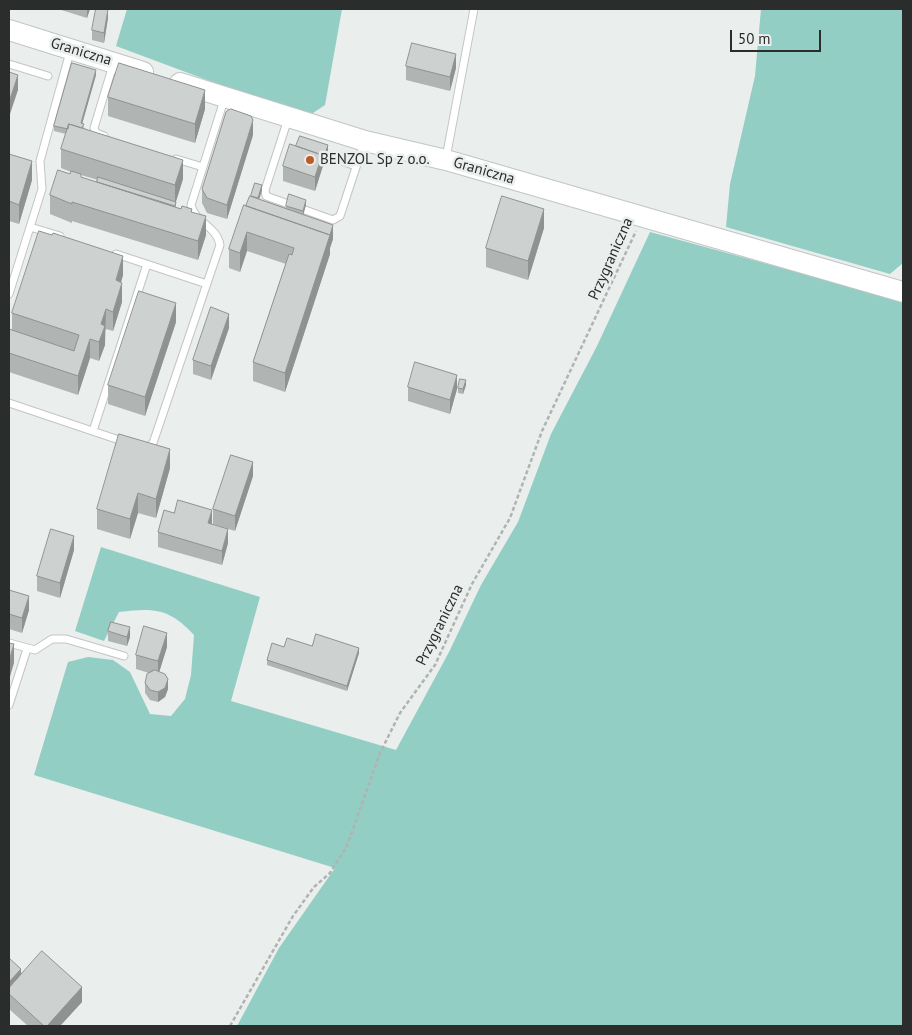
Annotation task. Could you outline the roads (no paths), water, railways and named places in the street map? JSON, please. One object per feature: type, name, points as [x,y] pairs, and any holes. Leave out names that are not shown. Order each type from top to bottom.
[{"type":"street","name":"Graniczna","points":[[9,30],[365,140],[446,160],[903,292]]},
{"type":"lane","points":[[446,160],[474,9]]},
{"type":"lane","points":[[9,294],[42,189],[40,161],[70,49]]},
{"type":"lane","points":[[109,138],[96,133],[94,128],[114,62]]},
{"type":"lane","points":[[9,64],[48,76]]},
{"type":"lane","points":[[9,403],[146,448],[150,447],[220,245],[215,233],[196,216],[191,204],[225,97]]},
{"type":"lane","points":[[288,117],[265,190],[266,196],[333,220],[340,216],[365,140]]},
{"type":"lane","points":[[280,142],[290,145]]},
{"type":"lane","points":[[309,151],[356,166]]},
{"type":"lane","points":[[165,156],[203,167]]},
{"type":"lane","points":[[30,226],[66,238]]},
{"type":"lane","points":[[111,253],[207,284]]},
{"type":"lane","points":[[92,431],[147,264]]},
{"type":"lane","points":[[9,643],[35,650],[52,639],[66,639],[124,656]]},
{"type":"lane","points":[[9,705],[28,649]]},
{"type":"place","name":"BENZOL Sp z o.o.","points":[[310,160]]}]
